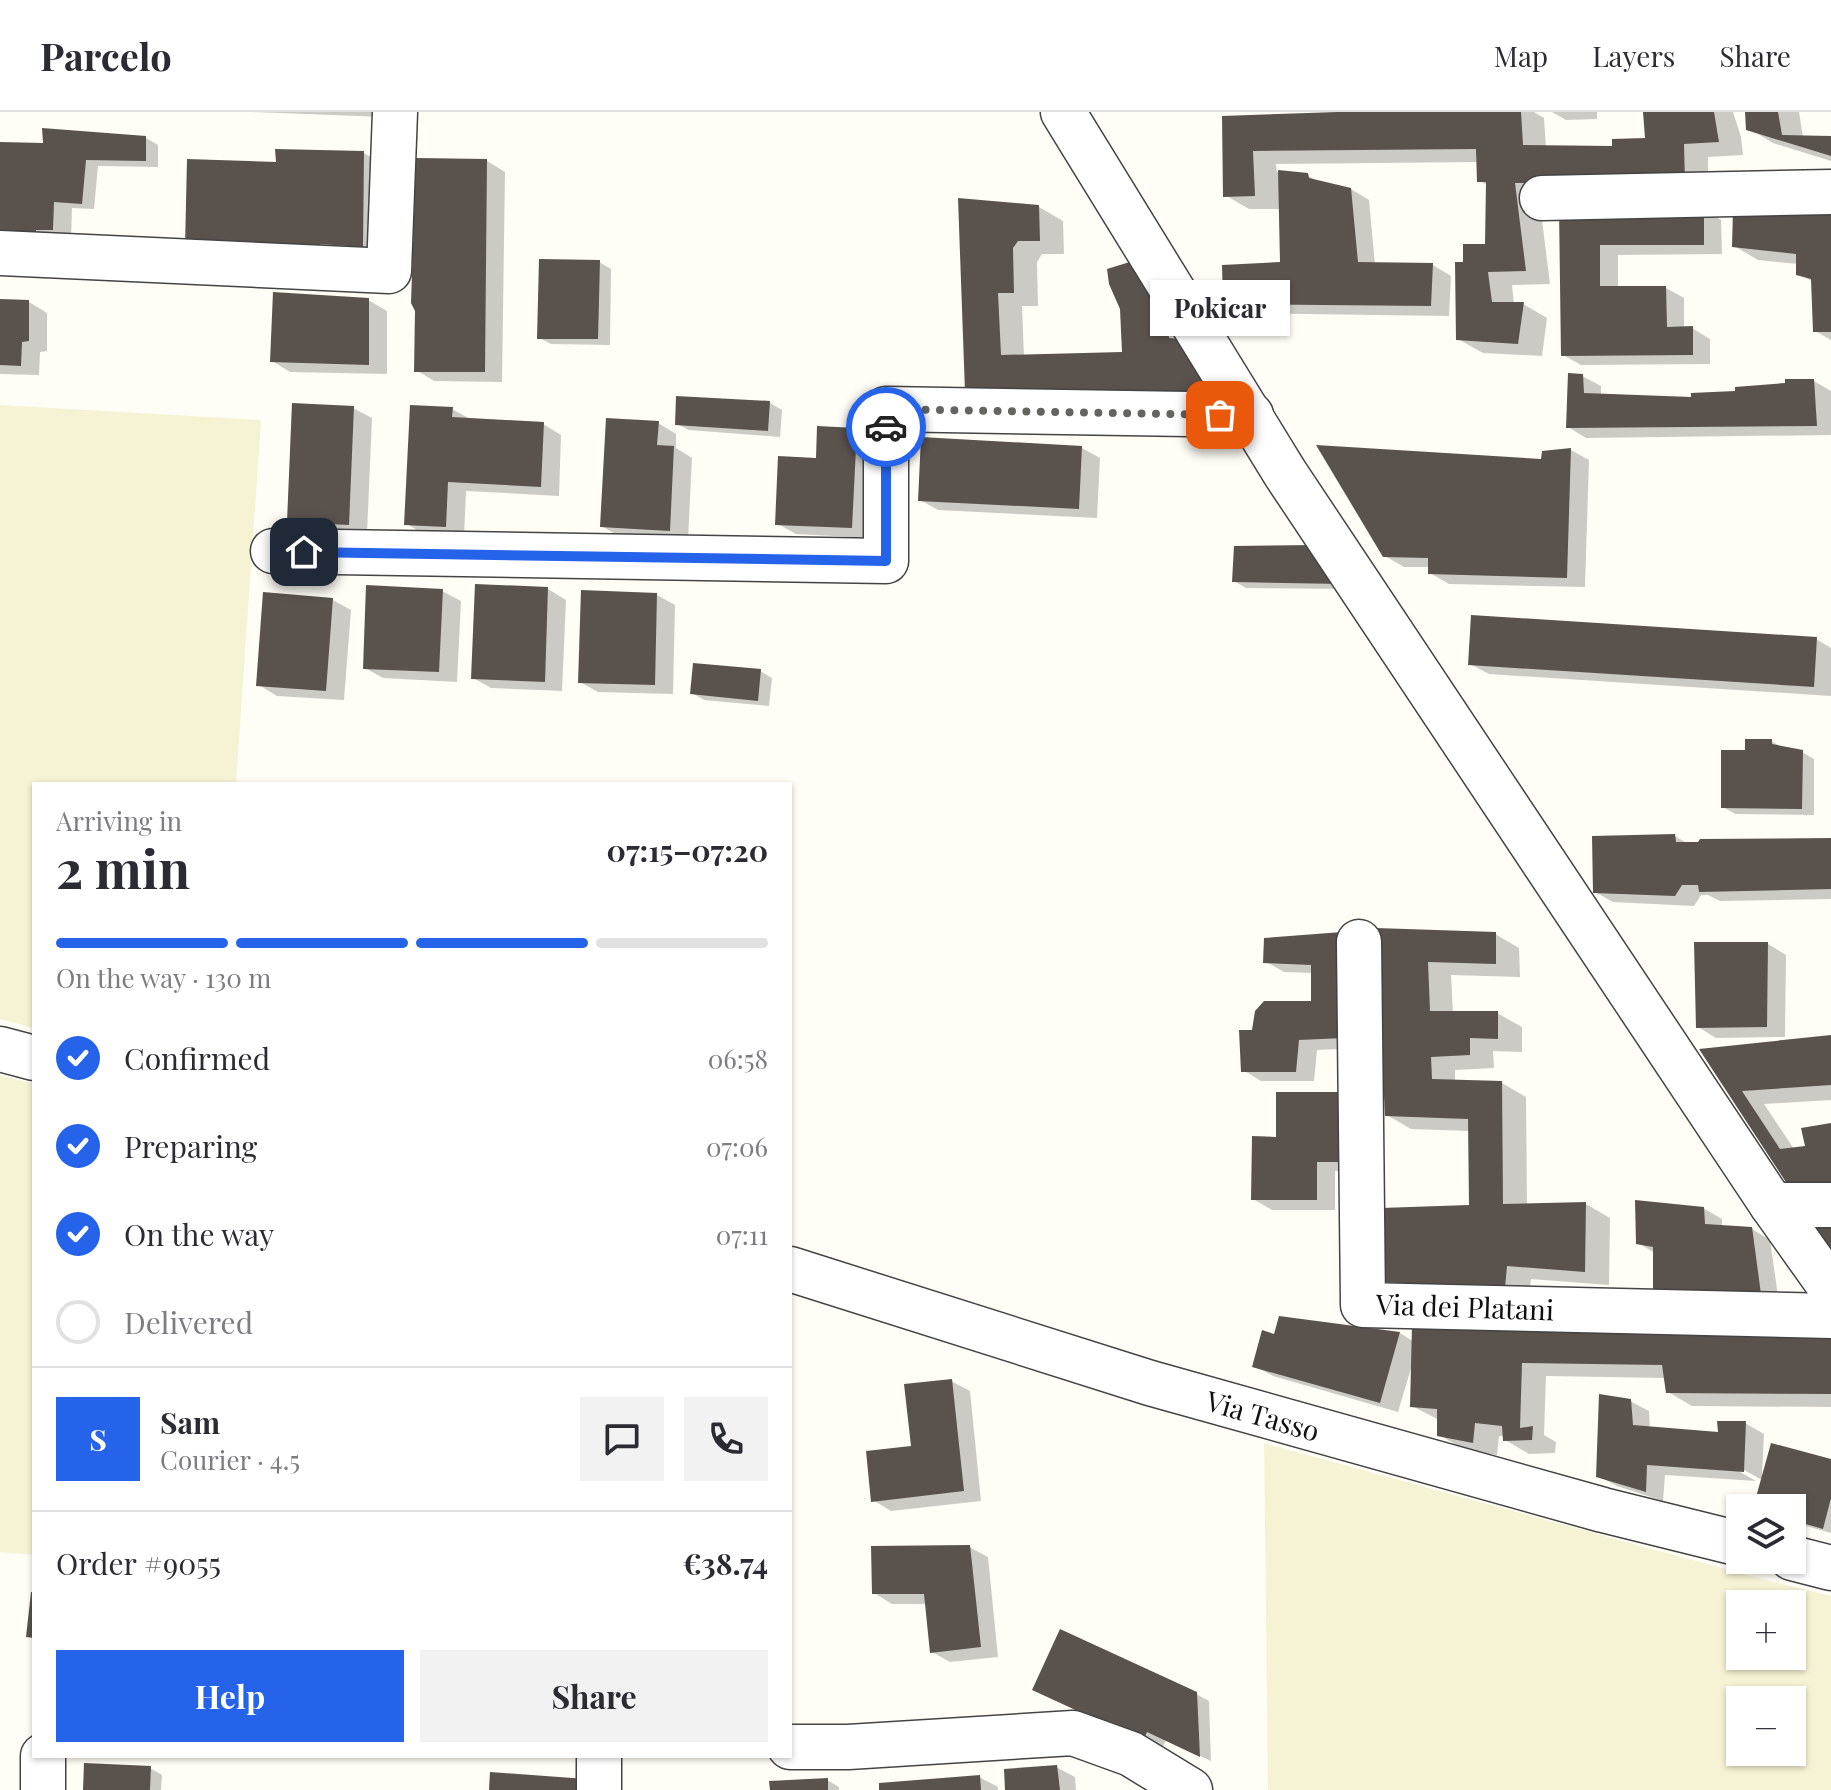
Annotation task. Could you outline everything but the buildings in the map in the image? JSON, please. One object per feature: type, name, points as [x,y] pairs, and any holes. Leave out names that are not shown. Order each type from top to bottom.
[{"type":"street","points":[[0,253],[389,271],[395,112]]},
{"type":"street","points":[[1063,112],[1285,473],[1772,1205],[1831,1288]]},
{"type":"street","points":[[1542,198],[1831,192]]},
{"type":"street","points":[[273,551],[886,561],[886,409],[1251,415]]},
{"type":"street","name":"Via dei Platani","points":[[1359,942],[1363,1305],[1831,1316]]},
{"type":"street","points":[[0,1049],[32,1057]]},
{"type":"street","points":[[1772,1205],[1831,1205]]},
{"type":"street","name":"Via Tasso","points":[[792,1270],[1150,1383],[1603,1510],[1726,1541]]},
{"type":"street","points":[[1806,1562],[1831,1568]]},
{"type":"street","points":[[792,1747],[848,1747],[1073,1733],[1131,1754],[1190,1790]]},
{"type":"street","points":[[43,1758],[43,1790]]},
{"type":"street","points":[[599,1758],[599,1790]]},
{"type":"shaded area","points":[[0,405],[261,420],[236,782],[32,782],[32,1027],[0,1019]]},
{"type":"shaded area","points":[[0,1075],[32,1083],[32,1555],[0,1552]]},
{"type":"shaded area","points":[[1264,1443],[1726,1569],[1726,1574],[1744,1574],[1831,1596],[1831,1790],[1268,1790]]},
{"type":"way so far","points":[[886,427],[886,409],[1220,415]]},
{"type":"place","name":"Pokicar","points":[[1220,415]]},
{"type":"route","points":[[304,552],[886,561],[886,427]]}]
